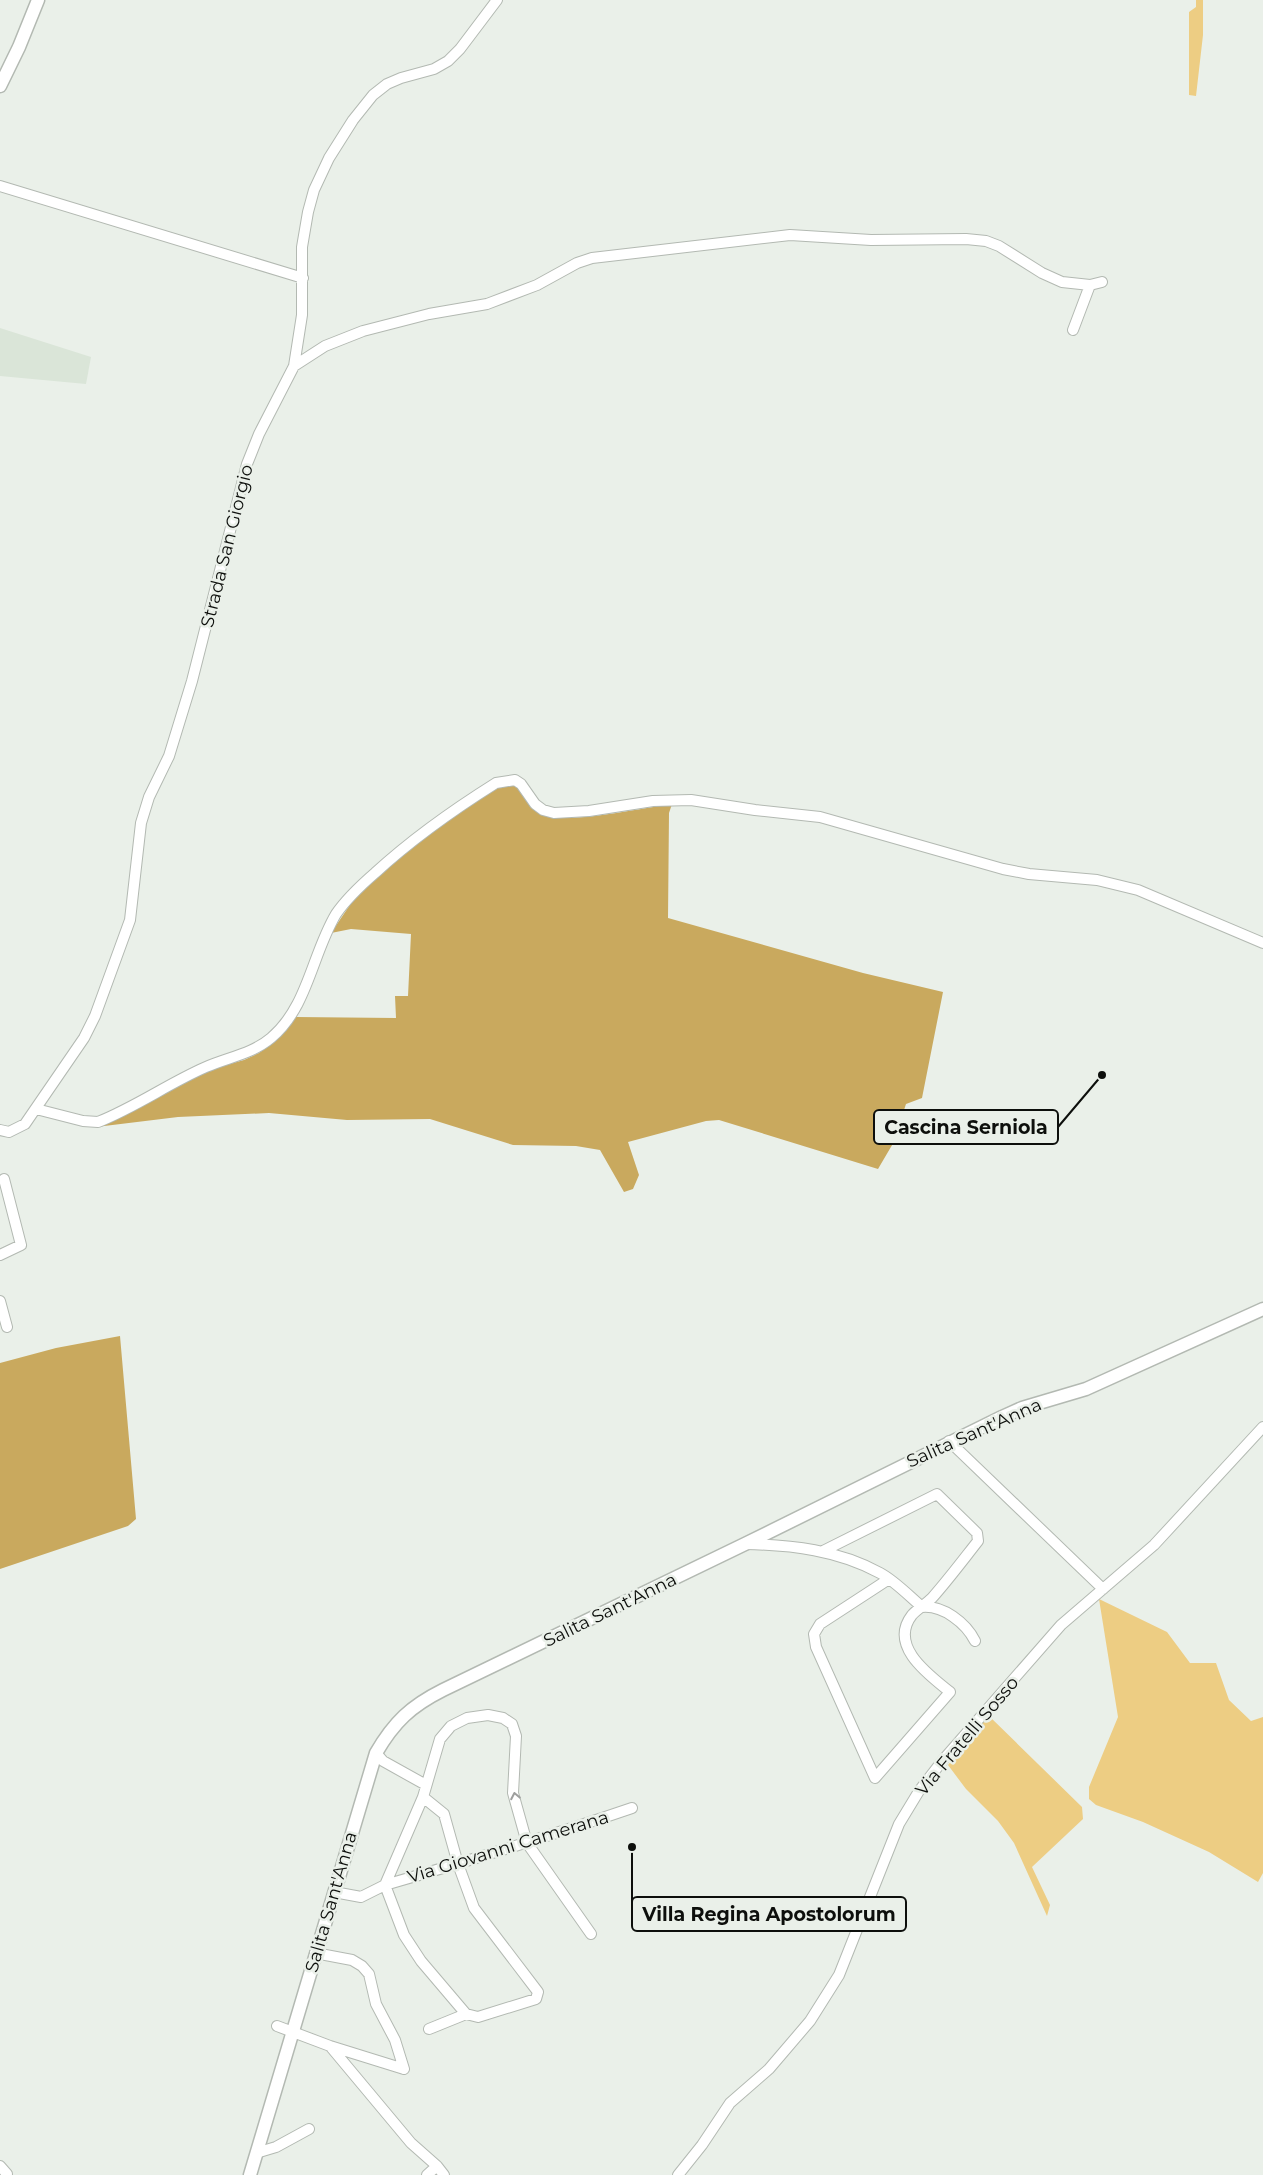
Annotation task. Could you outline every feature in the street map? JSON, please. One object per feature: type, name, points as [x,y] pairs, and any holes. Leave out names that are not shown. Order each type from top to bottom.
[{"type":"street","points":[[0,86],[19,47],[38,0]]},
{"type":"street","name":"Strada San Giorgio","points":[[0,1130],[8,1132],[25,1124],[84,1038],[95,1016],[130,920],[141,824],[149,798],[169,756],[192,682],[247,464],[259,434],[294,366],[299,345],[303,298],[302,247],[314,190],[329,158],[353,120],[373,95],[387,84],[434,69],[448,61],[460,49],[497,0]]},
{"type":"street","points":[[0,186],[303,282]]},
{"type":"street","points":[[294,366],[325,346],[364,331],[428,314],[487,304],[537,286],[577,263],[592,258],[790,235],[871,240],[966,239],[986,241],[999,246],[1042,274],[1062,282],[1090,285],[1102,282]]},
{"type":"street","points":[[1073,330],[1090,285]]},
{"type":"street","points":[[36,1109],[98,1122],[206,1067],[242,1056],[257,1048],[272,1037],[294,1010],[336,916],[351,894],[395,854],[428,828],[496,783],[507,780],[515,780],[521,784],[535,804],[543,810],[554,813],[589,811],[673,799],[820,817],[1003,869],[1120,884],[1263,943]]},
{"type":"street","points":[[0,1255],[21,1245],[4,1179]]},
{"type":"street","points":[[0,1301],[7,1327]]},
{"type":"street","name":"Salita Sant'Anna","points":[[250,2175],[376,1753],[388,1733],[403,1716],[420,1702],[745,1544],[949,1442],[1022,1408],[1096,1385],[1263,1309]]},
{"type":"street","name":"Via Fratelli Sosso","points":[[678,2175],[702,2145],[730,2103],[769,2069],[810,2021],[839,1975],[899,1824],[919,1791],[943,1760],[1061,1626],[1154,1545],[1263,1427]]},
{"type":"street","points":[[949,1442],[1104,1589]]},
{"type":"street","points":[[823,1551],[937,1494],[978,1533],[978,1541],[932,1598],[912,1614],[906,1624],[907,1647],[912,1658],[950,1692],[875,1778],[816,1647],[814,1634],[820,1624],[889,1579]]},
{"type":"street","points":[[745,1544],[775,1545],[823,1551],[855,1562],[889,1579],[922,1607],[933,1606],[942,1610],[970,1631],[975,1641]]},
{"type":"street","points":[[423,1797],[444,1814],[458,1864],[474,1908],[538,1992],[536,1999],[478,2017],[466,2014],[421,1961],[404,1935],[385,1885],[423,1797],[440,1739],[451,1726],[467,1718],[488,1714],[503,1718],[512,1724],[516,1736],[513,1792],[527,1844],[591,1934]]},
{"type":"street","points":[[376,1753],[383,1761],[426,1785]]},
{"type":"street","name":"Via Giovanni Camerana","points":[[334,1892],[361,1897],[385,1885],[527,1844],[632,1808]]},
{"type":"street","points":[[276,2026],[330,2046],[404,2069],[395,2040],[376,2004],[369,1974],[362,1966],[352,1960],[316,1953]]},
{"type":"street","points":[[430,2029],[466,2014]]},
{"type":"street","points":[[330,2046],[411,2143],[437,2166],[444,2175]]},
{"type":"street","points":[[256,2153],[276,2147],[309,2129]]},
{"type":"street","points":[[0,2166],[7,2174]]},
{"type":"street","points":[[427,2175],[437,2166]]},
{"type":"shaded area","points":[[1196,0],[1203,0],[1203,35],[1196,96],[1189,95],[1189,12],[1196,7]]},
{"type":"shaded area","points":[[0,328],[91,357],[86,384],[0,376]]},
{"type":"shaded area","points":[[516,784],[551,814],[564,818],[611,814],[672,804],[669,813],[668,918],[863,973],[943,992],[922,1098],[906,1104],[902,1116],[905,1123],[878,1169],[719,1120],[706,1121],[628,1142],[639,1175],[633,1189],[624,1192],[600,1150],[576,1146],[513,1145],[430,1119],[347,1120],[269,1113],[178,1117],[96,1127],[208,1070],[244,1060],[259,1053],[275,1041],[296,1017],[396,1018],[395,996],[408,996],[411,934],[351,929],[331,933],[356,896],[431,831],[498,786]]},
{"type":"shaded area","points":[[120,1336],[136,1519],[128,1526],[0,1569],[0,1363],[56,1348]]},
{"type":"shaded area","points":[[1099,1599],[1167,1632],[1190,1663],[1216,1663],[1229,1700],[1251,1721],[1263,1717],[1263,1873],[1258,1882],[1209,1852],[1143,1822],[1096,1805],[1089,1799],[1089,1787],[1118,1717]]},
{"type":"shaded area","points":[[988,1715],[1082,1807],[1083,1819],[1032,1867],[1050,1905],[1047,1916],[1014,1843],[998,1821],[966,1789],[948,1765]]},
{"type":"place","name":"Cascina Serniola","points":[[1102,1075]]},
{"type":"place","name":"Villa Regina Apostolorum","points":[[632,1847]]}]
